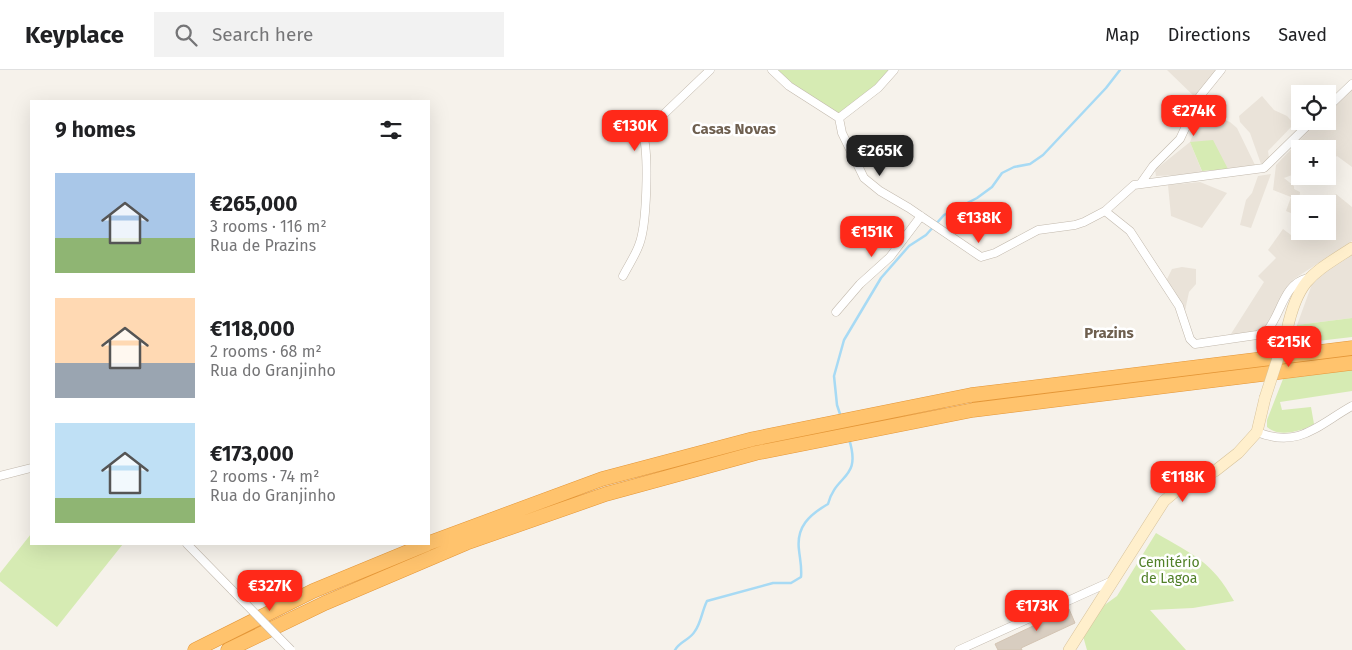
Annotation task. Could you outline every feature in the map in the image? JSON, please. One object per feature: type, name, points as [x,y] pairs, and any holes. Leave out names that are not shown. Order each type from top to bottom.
[{"type":"highway","points":[[430,542],[602,480],[753,439],[971,394],[1352,348]]},
{"type":"highway","points":[[228,650],[325,602],[466,543],[606,494],[756,453],[973,410],[1352,363]]},
{"type":"highway","points":[[195,650],[314,591],[423,545]]},
{"type":"street","points":[[623,276],[640,244],[646,186],[646,146],[643,134],[710,70]]},
{"type":"street","points":[[772,70],[789,86],[839,118],[842,133],[864,178],[880,191],[932,223],[975,254],[988,256],[1038,230],[1075,225],[1106,211],[1130,187],[1264,168],[1303,130]]},
{"type":"street","points":[[839,118],[878,88],[894,70]]},
{"type":"street","points":[[1141,184],[1153,166],[1180,139],[1200,96],[1221,70]]},
{"type":"street","points":[[1336,99],[1352,84]]},
{"type":"street","points":[[1106,211],[1130,231],[1179,306],[1190,339],[1195,344],[1257,335],[1267,331],[1292,286],[1299,280],[1308,278],[1352,248]]},
{"type":"street","points":[[836,312],[860,284],[890,257],[921,216]]},
{"type":"street","points":[[1069,650],[1164,501],[1176,491],[1215,471],[1238,452],[1257,432],[1297,297],[1308,278]]},
{"type":"street","points":[[1257,432],[1278,438],[1305,435],[1352,406]]},
{"type":"street","points":[[0,476],[30,468]]},
{"type":"street","points":[[188,545],[291,650]]},
{"type":"street","points":[[959,650],[1112,581]]},
{"type":"shaded area","points":[[1167,70],[1221,70],[1198,100]]},
{"type":"shaded area","points":[[1352,90],[1352,167],[1336,157],[1336,140],[1300,140],[1309,130],[1336,130],[1336,105]]},
{"type":"shaded area","points":[[1262,96],[1274,110],[1287,116],[1291,121],[1291,127],[1268,151],[1269,158],[1261,164],[1250,133],[1240,122],[1239,116]]},
{"type":"shaded area","points":[[1199,110],[1230,122],[1237,128],[1255,165],[1228,169],[1190,142],[1200,117],[1198,114]]},
{"type":"shaded area","points":[[1190,142],[1203,174],[1156,176],[1155,170]]},
{"type":"shaded area","points":[[1291,149],[1291,175],[1284,178],[1294,186],[1294,189],[1300,192],[1300,195],[1291,195],[1291,197],[1273,190],[1276,165]]},
{"type":"shaded area","points":[[1271,174],[1251,228],[1240,225],[1246,200],[1252,193],[1258,176]]},
{"type":"shaded area","points":[[1200,182],[1227,193],[1202,228],[1171,216],[1168,185]]},
{"type":"shaded area","points":[[1335,195],[1352,207],[1352,241],[1294,279],[1269,325],[1261,332],[1229,337],[1264,282],[1258,276],[1276,258],[1268,250],[1283,229],[1291,235],[1291,240],[1336,240]]},
{"type":"shaded area","points":[[1291,197],[1291,213],[1286,211]]},
{"type":"shaded area","points":[[1352,253],[1352,318],[1297,325],[1312,284],[1319,275]]},
{"type":"shaded area","points":[[1182,267],[1196,269],[1196,284],[1189,292],[1185,311],[1166,281],[1172,269]]},
{"type":"green space","points":[[772,70],[894,70],[839,118]]},
{"type":"green space","points":[[1213,140],[1228,169],[1202,171],[1190,142]]},
{"type":"green space","points":[[1352,318],[1352,337],[1292,344],[1297,325]]},
{"type":"green space","points":[[1352,370],[1352,391],[1280,402],[1282,410],[1311,407],[1314,424],[1297,431],[1284,433],[1267,427],[1267,420],[1283,379]]},
{"type":"green space","name":"Cemitério de Lagoa","points":[[1156,533],[1201,560],[1218,577],[1234,601],[1193,608],[1150,610],[1186,650],[1087,650],[1083,636],[1099,609],[1117,596]]},
{"type":"green space","points":[[30,535],[30,545],[122,545],[57,627],[0,581],[0,573]]},
{"type":"building","points":[[1069,609],[1075,623],[1021,648],[1022,650],[998,650],[995,644]]},
{"type":"waterway","points":[[841,417],[837,405],[834,376],[844,340],[881,278],[909,246],[926,235],[944,215],[977,198],[992,187],[1002,173],[1014,167],[1030,164],[1043,155],[1106,88],[1120,70]]},
{"type":"waterway","points":[[675,650],[695,631],[707,601],[773,583],[791,583],[801,577],[799,542],[802,528],[810,517],[828,504],[836,487],[850,469],[852,452],[849,439]]},
{"type":"district","name":"Casas Novas","points":[[734,129]]},
{"type":"district","name":"Prazins","points":[[1109,333]]}]
